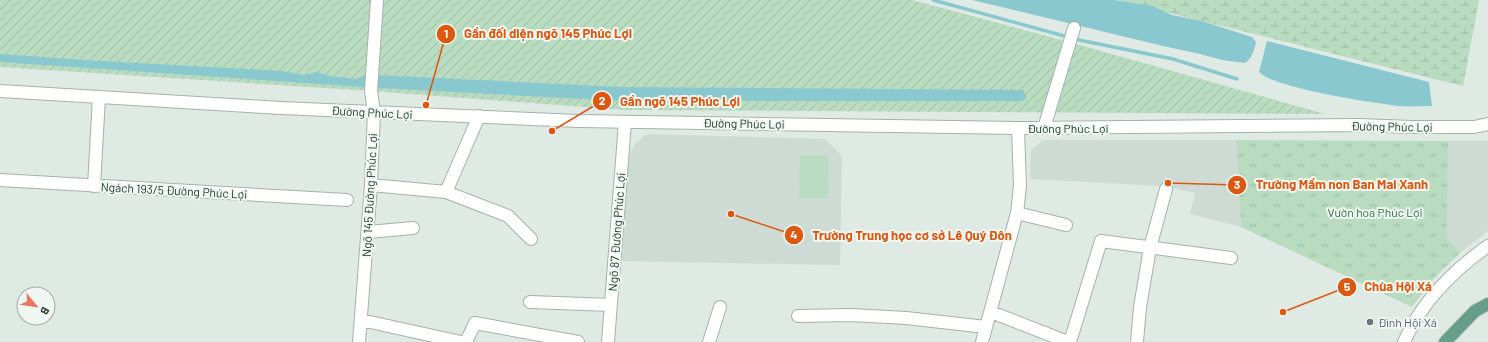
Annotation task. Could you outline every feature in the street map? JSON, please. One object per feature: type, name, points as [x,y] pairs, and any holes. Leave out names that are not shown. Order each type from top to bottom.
[{"type":"main road","points":[[1445,342],[1475,311],[1488,304]]},
{"type":"street","name":"Ngõ 145 Đường Phúc Lợi","points":[[359,342],[371,185],[374,112],[371,91],[377,0]]},
{"type":"street","points":[[1044,128],[1072,34]]},
{"type":"street","name":"Đường Phúc Lợi","points":[[0,91],[281,108],[625,122],[1018,128],[1359,125],[1474,127],[1488,124]]},
{"type":"street","points":[[94,186],[99,97]]},
{"type":"street","points":[[446,192],[479,116]]},
{"type":"street","name":"Ngõ 87 Đường Phúc Lợi","points":[[608,342],[625,122]]},
{"type":"street","points":[[982,342],[1017,213],[1020,186],[1018,128]]},
{"type":"street","name":"Ngách 193/5 Đường Phúc Lợi","points":[[0,180],[347,200]]},
{"type":"street","points":[[371,185],[446,192],[508,216],[531,239]]},
{"type":"street","points":[[1137,342],[1140,307],[1150,248],[1166,189]]},
{"type":"street","points":[[1017,213],[1066,225]]},
{"type":"street","points":[[368,232],[413,228]]},
{"type":"street","points":[[991,312],[1069,342],[1101,241],[1231,258]]},
{"type":"street","points":[[1404,342],[1420,312],[1446,282],[1474,256],[1488,246]]},
{"type":"street","points":[[530,302],[611,305]]},
{"type":"street","points":[[709,342],[720,306]]},
{"type":"street","points":[[798,316],[851,315],[906,318],[986,327]]},
{"type":"street","points":[[361,320],[461,342]]},
{"type":"street","points":[[466,342],[475,323],[578,342]]},
{"type":"shaded area","points":[[649,134],[825,139],[842,156],[840,265],[618,261],[625,167],[635,144],[644,136]]},
{"type":"shaded area","points":[[1043,140],[1236,140],[1241,227],[1190,214],[1195,193],[1163,186],[1030,179],[1031,150]]},
{"type":"shaded area","points":[[1448,141],[1488,141],[1488,231],[1461,252],[1447,238]]},
{"type":"green space","points":[[0,0],[912,0],[1069,42],[1325,114],[625,110],[371,91],[0,67]]},
{"type":"green space","points":[[1117,0],[1479,0],[1463,86]]},
{"type":"green space","name":"Vườn hoa Phúc Lợi","points":[[1236,140],[1448,141],[1447,238],[1461,252],[1436,276],[1412,307],[1241,227]]},
{"type":"green space","points":[[800,155],[824,155],[829,158],[828,198],[799,198]]},
{"type":"water","points":[[972,0],[1114,0],[1152,6],[1172,15],[1202,21],[1252,37],[1256,42],[1252,54],[1245,63],[1222,60]]},
{"type":"water","points":[[1267,41],[1429,82],[1432,106],[1398,106],[1325,94],[1283,84],[1268,78],[1259,72]]},
{"type":"water","points":[[0,54],[282,71],[304,75],[317,72],[330,76],[356,79],[365,75],[376,75],[621,87],[1023,90],[1026,96],[1025,100],[1022,101],[621,101],[378,88],[0,62]]},
{"type":"waterway","points":[[933,0],[1079,40],[1173,59],[1237,79]]},
{"type":"place","name":"Gần đối diện ngõ 145 Phúc Lợi","points":[[426,105]]},
{"type":"place","name":"Gần ngõ 145 Phúc Lợi","points":[[552,131]]},
{"type":"place","name":"Trường Mầm non Ban Mai Xanh","points":[[1168,183]]},
{"type":"place","name":"Trường Trung học cơ sở Lê Quý Đôn","points":[[731,214]]},
{"type":"place","name":"Chùa Hội Xá","points":[[1283,312]]},
{"type":"place","name":"Đình Hội Xá","points":[[1370,322]]}]
